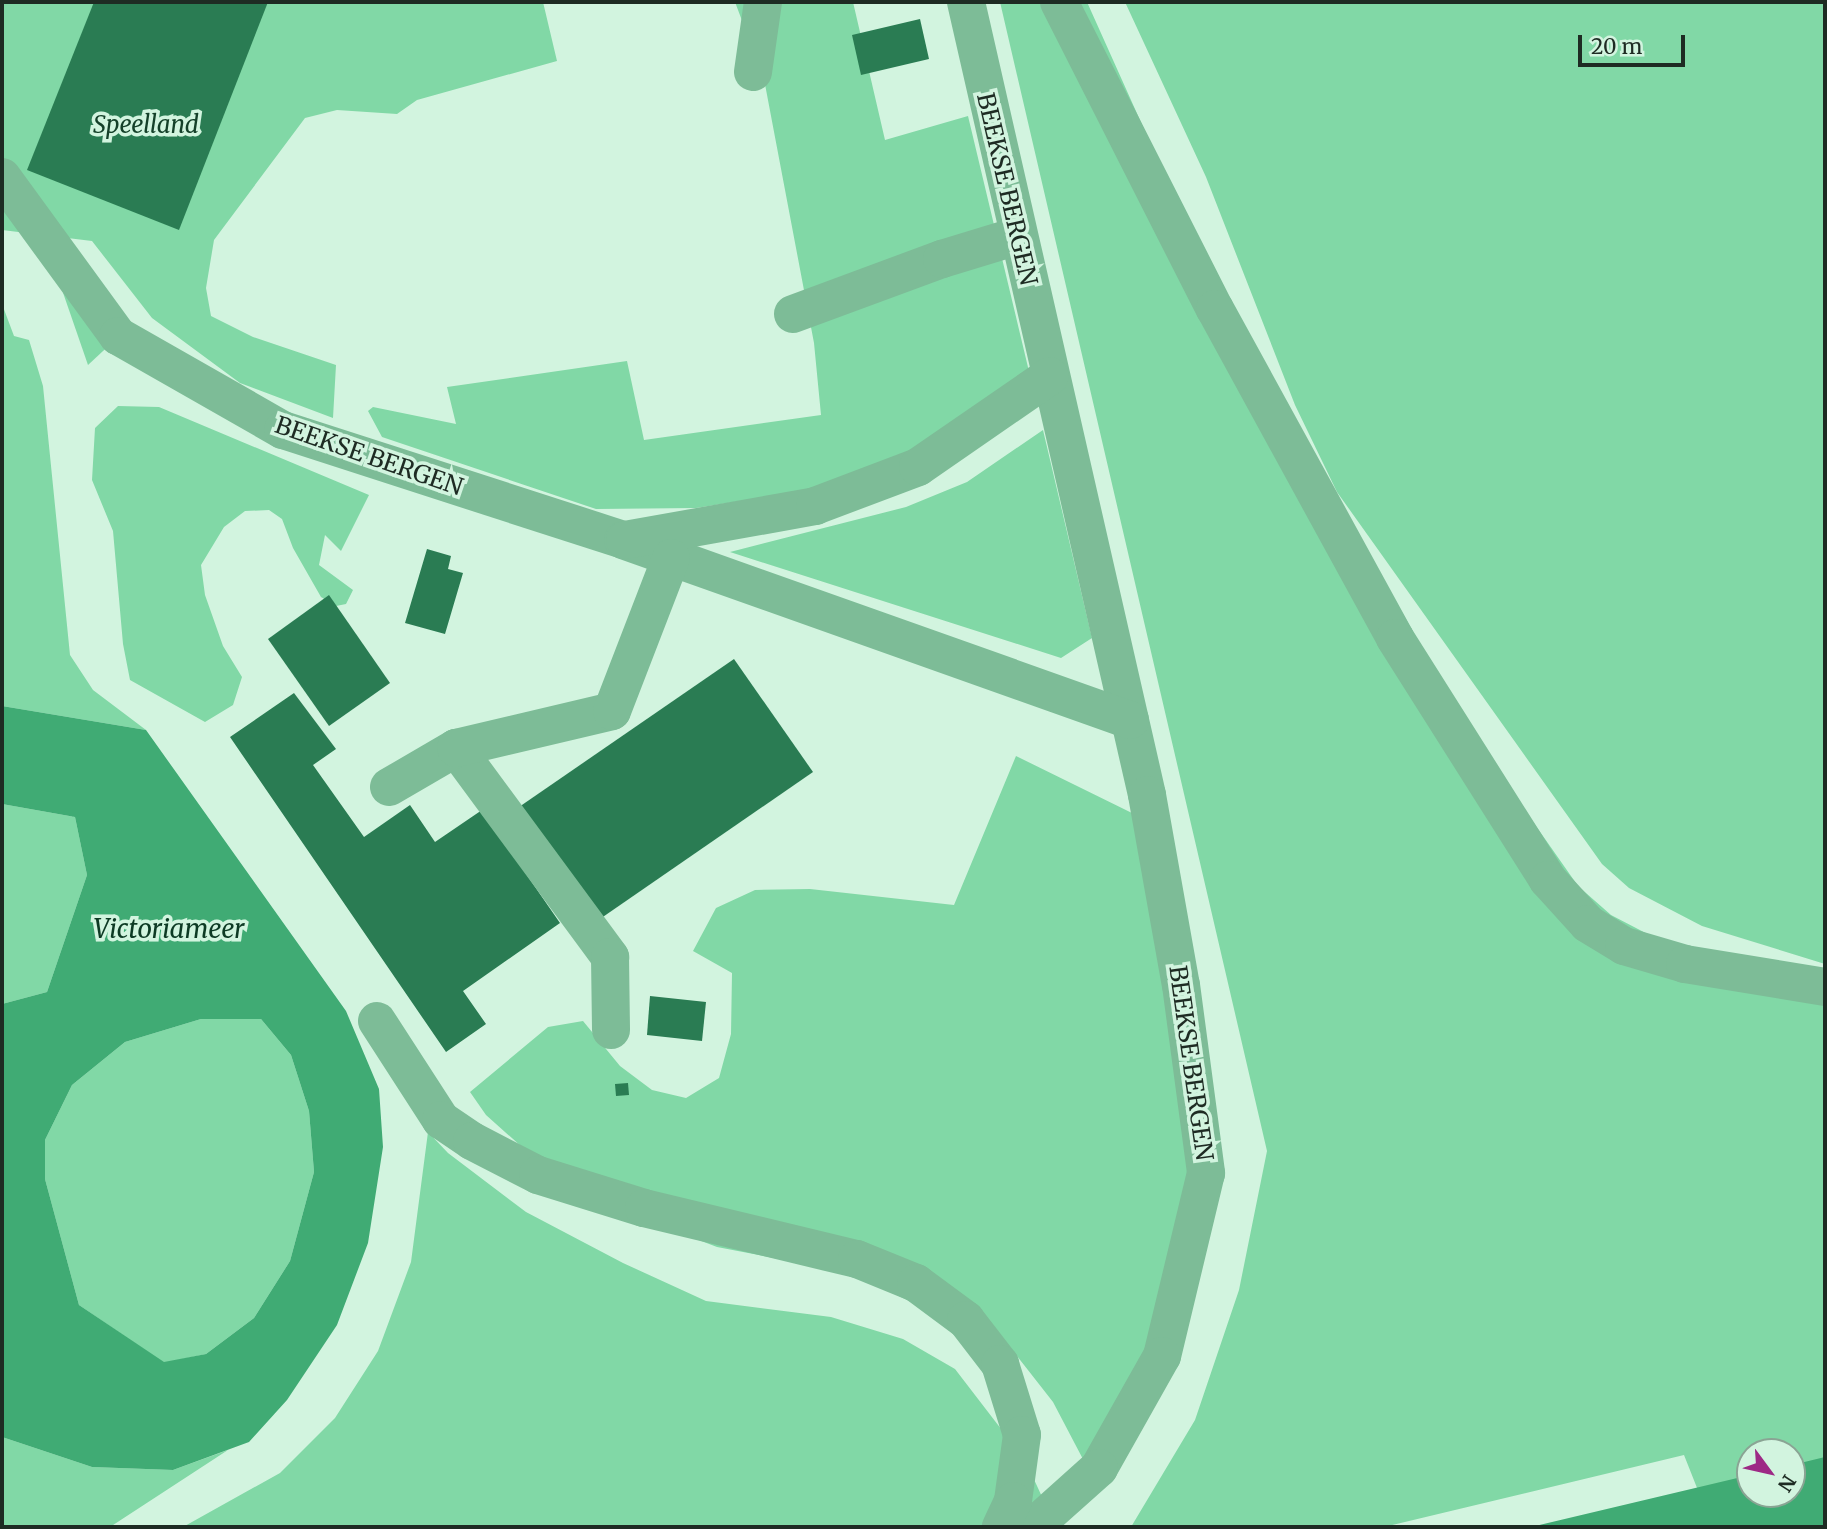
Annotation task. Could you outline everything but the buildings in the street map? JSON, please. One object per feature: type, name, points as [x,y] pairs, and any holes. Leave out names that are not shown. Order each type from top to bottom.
[{"type":"street","points":[[753,72],[763,2]]},
{"type":"street","name":"BEEKSE BERGEN","points":[[966,2],[1017,236],[1130,719],[1181,985],[1206,1173],[1162,1356],[1099,1468],[1033,1527]]},
{"type":"street","points":[[1059,2],[1215,309],[1395,638],[1548,880],[1588,924],[1624,946],[1685,964],[1825,987]]},
{"type":"street","name":"BEEKSE BERGEN","points":[[2,177],[118,336],[283,430],[623,540],[1130,719]]},
{"type":"street","points":[[793,314],[942,258],[1017,236]]},
{"type":"street","name":"BEEKSE BERGEN","points":[[623,540],[815,506],[918,467],[1050,376]]},
{"type":"street","points":[[389,787],[456,748],[612,711],[671,558]]},
{"type":"street","points":[[456,748],[610,957],[611,1030]]},
{"type":"street","points":[[377,1021],[441,1120],[472,1141],[538,1175],[644,1208],[857,1259],[916,1283],[966,1320],[1000,1364],[1023,1435],[1013,1501],[1000,1527]]},
{"type":"green space","name":"Speelland","points":[[2,2],[543,2],[557,61],[417,100],[397,114],[337,110],[305,118],[214,240],[206,288],[211,316],[253,337],[336,365],[333,418],[240,383],[152,318],[92,241],[2,230]]},
{"type":"green space","points":[[735,2],[853,2],[885,140],[968,116],[1032,384],[923,450],[841,485],[696,508],[596,509],[382,437],[368,411],[373,407],[456,424],[447,387],[627,361],[644,440],[821,415],[814,343],[764,79]]},
{"type":"green space","points":[[1000,2],[1087,2],[1205,265],[1470,732],[1578,886],[1611,915],[1684,953],[1825,994],[1825,1487],[1806,1492],[1806,1438],[1736,1438],[1736,1505],[1701,1498],[1684,1455],[1384,1527],[1131,1527],[1195,1420],[1239,1290],[1267,1151]]},
{"type":"green space","points":[[1125,2],[1825,2],[1825,964],[1702,926],[1629,888],[1602,864],[1337,492],[1295,405],[1206,177]]},
{"type":"green space","points":[[50,255],[117,338],[88,365]]},
{"type":"green space","points":[[2,304],[14,336],[29,340],[43,386],[70,655],[93,690],[146,730],[2,706]]},
{"type":"green space","points":[[118,406],[159,407],[369,495],[341,551],[325,535],[319,565],[353,590],[346,604],[336,606],[321,597],[293,548],[282,519],[269,510],[245,511],[224,527],[201,565],[205,595],[223,646],[242,677],[233,705],[205,722],[130,680],[123,644],[113,531],[92,480],[95,428]]},
{"type":"green space","points":[[1043,430],[1092,638],[1061,658],[730,552],[906,507],[967,482]]},
{"type":"green space","points":[[1016,756],[1134,814],[1189,1088],[1189,1207],[1173,1301],[1096,1484],[1053,1402],[1013,1351],[851,1273],[717,1247],[623,1211],[541,1164],[486,1115],[470,1092],[548,1027],[583,1021],[620,1066],[652,1090],[686,1098],[719,1078],[731,1034],[732,973],[693,951],[716,908],[755,890],[810,889],[954,905]]},
{"type":"green space","points":[[2,804],[75,817],[87,875],[47,992],[2,1004]]},
{"type":"green space","points":[[201,1019],[261,1019],[291,1055],[309,1111],[314,1172],[290,1261],[254,1318],[206,1354],[164,1363],[79,1305],[45,1179],[45,1140],[72,1085],[125,1042]]},
{"type":"green space","points":[[428,1132],[448,1153],[526,1212],[623,1263],[706,1301],[831,1317],[903,1339],[955,1369],[1025,1460],[1056,1527],[183,1527],[280,1473],[335,1418],[378,1351],[411,1262]]},
{"type":"green space","points":[[2,1437],[92,1467],[173,1470],[228,1450],[110,1527],[2,1527]]},
{"type":"water","name":"Victoriameer","points":[[2,706],[146,730],[346,1011],[379,1089],[383,1147],[368,1243],[337,1325],[287,1400],[249,1442],[173,1470],[92,1467],[2,1437],[2,1004],[47,992],[87,875],[75,817],[2,804]],"holes":[[[201,1019],[261,1019],[291,1055],[309,1111],[314,1172],[290,1261],[254,1318],[206,1354],[164,1362],[79,1305],[45,1179],[45,1140],[72,1085],[125,1042]]]},
{"type":"water","points":[[1825,1457],[1825,1527],[1531,1527],[1736,1478],[1736,1508],[1806,1508],[1806,1462]]}]
